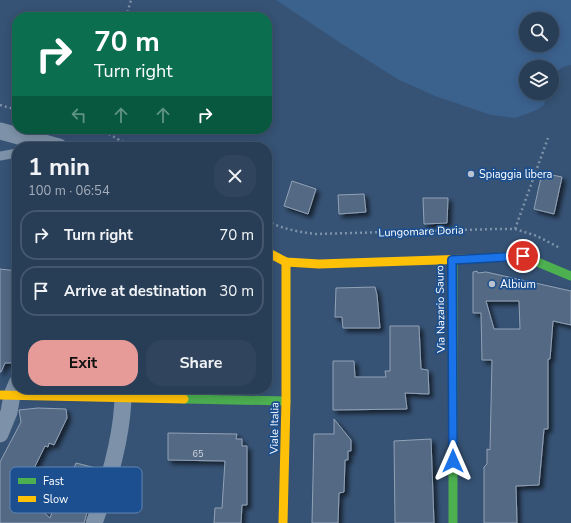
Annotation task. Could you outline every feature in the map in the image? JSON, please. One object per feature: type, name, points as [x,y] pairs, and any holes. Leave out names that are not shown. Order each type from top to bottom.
[{"type":"street","points":[[0,131],[26,142]]},
{"type":"street","points":[[452,260],[523,256],[571,276]]},
{"type":"street","name":"Via Nazario Sauro","points":[[275,260],[319,264],[452,260],[453,523]]},
{"type":"street","name":"Viale Italia","points":[[275,260],[286,401],[283,523]]},
{"type":"street","points":[[0,434],[9,412],[10,391]]},
{"type":"street","points":[[112,467],[119,438],[123,394]]},
{"type":"street","points":[[143,394],[286,401]]},
{"type":"street","points":[[94,523],[98,513]]},
{"type":"lane","points":[[0,156],[12,154]]},
{"type":"path","points":[[127,12],[131,0]]},
{"type":"path","points":[[0,105],[12,109]]},
{"type":"path","points":[[109,134],[123,142]]},
{"type":"path","points":[[516,229],[548,138]]},
{"type":"path","name":"Lungomare Doria","points":[[272,224],[290,230],[316,234],[516,229],[537,236],[564,250]]},
{"type":"water","points":[[276,0],[571,0],[571,65],[559,70],[559,60],[519,60],[519,100],[545,100],[544,105],[537,110],[515,118],[491,115],[435,96],[399,80]]},
{"type":"building","points":[[542,173],[562,177],[554,214],[534,209]]},
{"type":"building","points":[[292,181],[316,189],[308,214],[284,206]]},
{"type":"building","points":[[364,194],[366,212],[339,214],[338,195]]},
{"type":"building","points":[[423,198],[448,198],[447,223],[424,224]]},
{"type":"building","points":[[0,269],[12,270],[12,363],[5,363],[0,372]]},
{"type":"building","points":[[473,272],[486,272],[571,291],[571,325],[553,321],[550,359],[548,359],[548,429],[544,429],[539,485],[516,486],[517,523],[484,523],[484,467],[487,464],[487,449],[490,450],[492,360],[482,360],[481,313],[473,313]],"holes":[[[486,301],[519,301],[520,329],[494,329]]]},
{"type":"building","points":[[375,287],[380,328],[343,328],[342,317],[335,317],[336,288]]},
{"type":"building","points":[[390,326],[419,326],[421,369],[428,370],[429,394],[405,393],[407,409],[333,410],[333,361],[354,361],[355,377],[386,377],[385,371],[390,371]]},
{"type":"building","points":[[38,408],[66,409],[67,418],[54,445],[49,443],[48,447],[45,446],[35,467],[10,467],[10,513],[44,513],[50,518],[52,513],[87,513],[84,523],[0,523],[0,462],[21,422],[19,410]]},
{"type":"building","points":[[334,419],[351,440],[351,451],[348,451],[348,460],[345,460],[344,492],[339,493],[338,523],[312,523],[314,434],[334,434]]},
{"type":"building","points":[[168,433],[237,434],[236,439],[242,439],[242,446],[247,446],[247,505],[242,505],[241,523],[214,523],[215,508],[222,508],[225,461],[168,460]]},
{"type":"building","points":[[431,439],[434,523],[395,523],[394,441]]},
{"type":"building","points":[[76,463],[92,467],[74,467]]},
{"type":"traffic: fast","points":[[468,259],[523,256],[571,276]]},
{"type":"traffic: fast","points":[[453,260],[453,523]]},
{"type":"traffic: fast","points":[[184,399],[286,401]]},
{"type":"traffic: slow","points":[[272,255],[286,262],[319,264],[468,259]]},
{"type":"traffic: slow","points":[[283,523],[286,401],[286,262]]},
{"type":"traffic: slow","points":[[0,395],[184,399]]},
{"type":"place","name":"Spiaggia libera","points":[[471,174]]},
{"type":"place","name":"Albium","points":[[492,284]]},
{"type":"route","points":[[453,461],[452,260],[523,256]]}]
